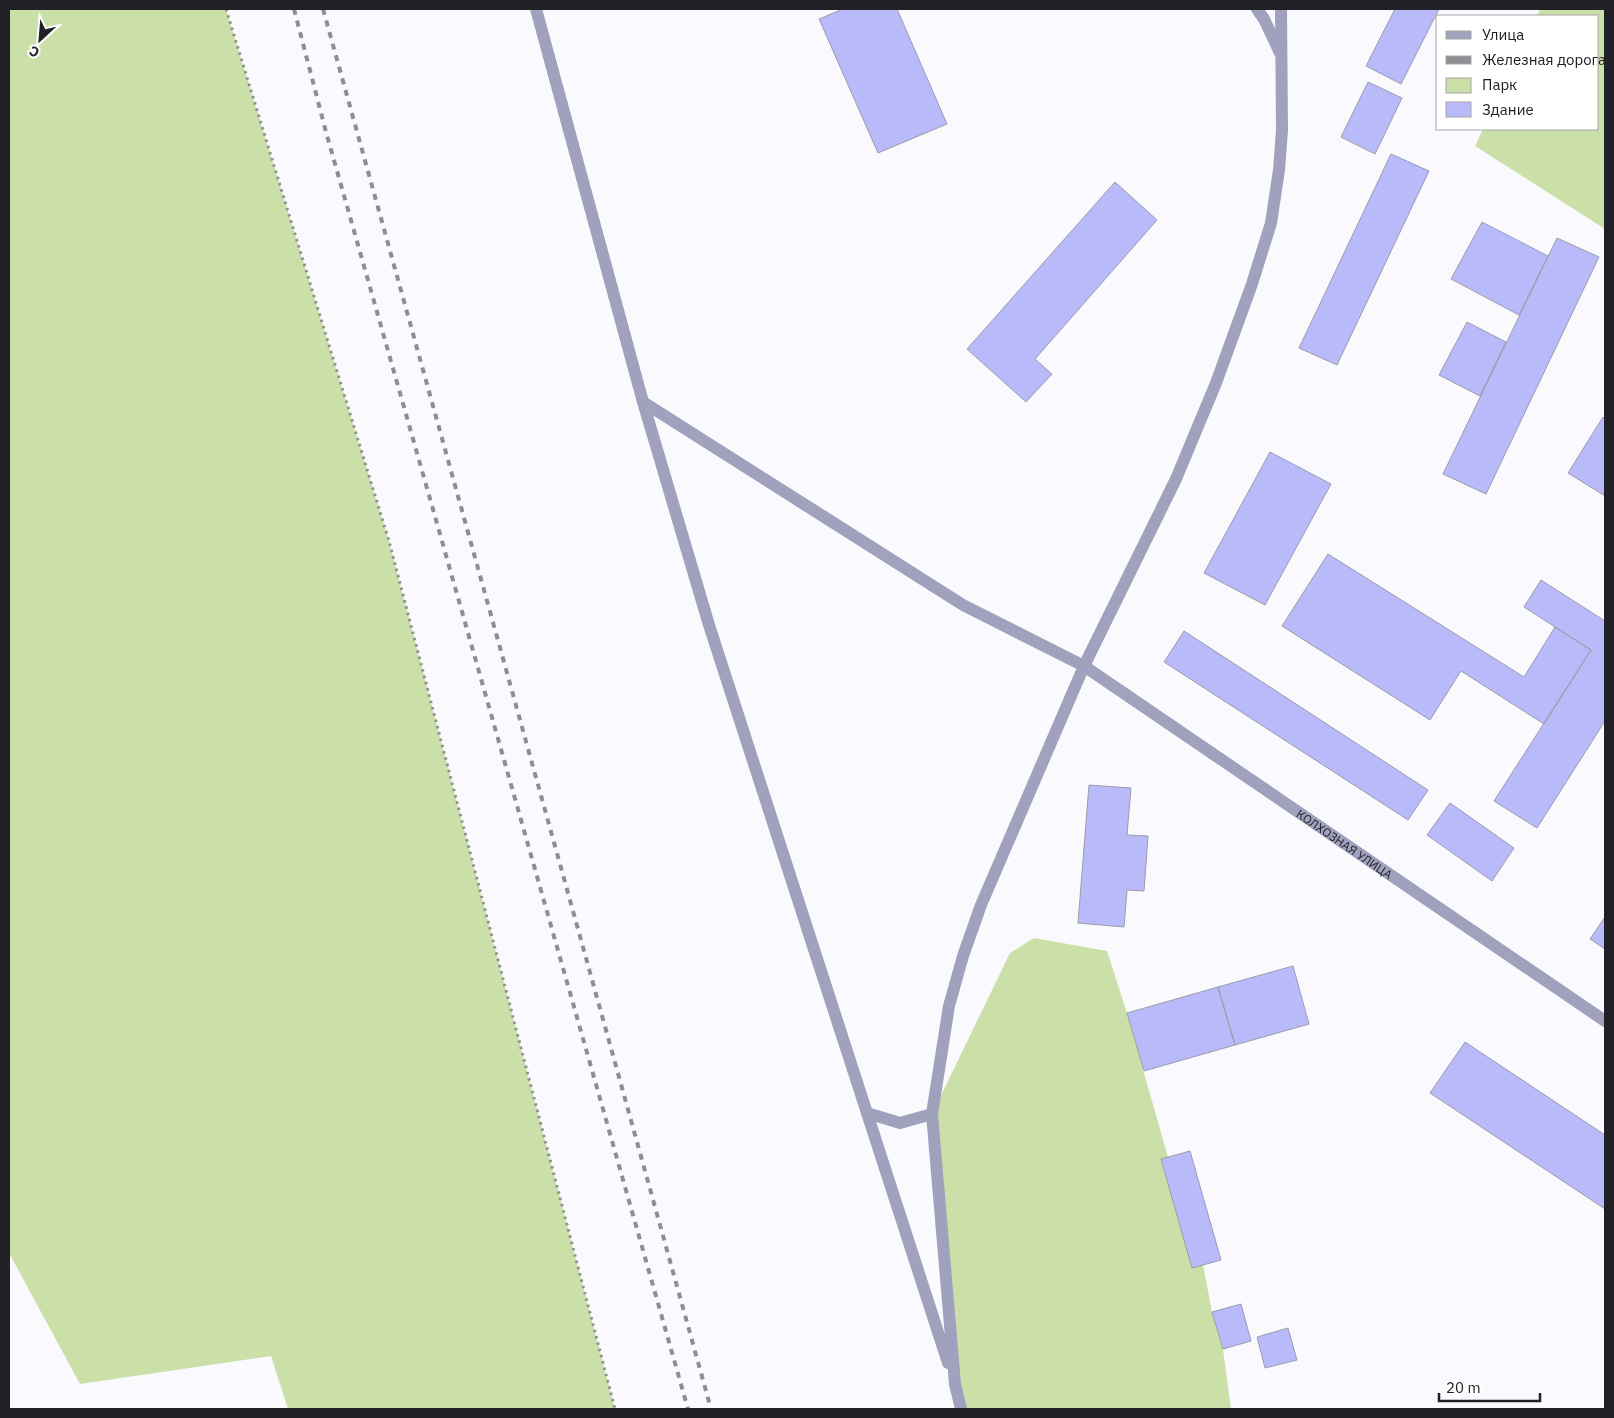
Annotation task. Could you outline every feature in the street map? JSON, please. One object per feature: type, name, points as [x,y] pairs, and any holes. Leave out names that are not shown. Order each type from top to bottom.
[{"type":"street","points":[[536,9],[643,402],[709,625],[961,1409]]},
{"type":"street","points":[[1257,9],[1264,19],[1282,58]]},
{"type":"street","points":[[954,1384],[932,1114],[949,1006],[963,956],[981,905],[1084,666],[1176,479],[1216,383],[1252,284],[1271,223],[1279,170],[1282,130],[1281,9]]},
{"type":"street","name":"КОЛХОЗНАЯ УЛИЦА","points":[[643,402],[964,605],[1084,666],[1605,1021]]},
{"type":"street","points":[[867,1113],[900,1122],[932,1114]]},
{"type":"path","points":[[226,9],[389,541],[615,1409]]},
{"type":"green space","points":[[9,9],[226,9],[389,541],[615,1409],[288,1409],[271,1356],[80,1384],[9,1253]]},
{"type":"green space","points":[[1540,9],[1605,9],[1605,229],[1475,146],[1483,130],[1599,130],[1599,15],[1537,15]]},
{"type":"green space","points":[[1034,938],[1107,951],[1127,1013],[1168,1157],[1161,1159],[1192,1268],[1203,1265],[1212,1312],[1223,1349],[1231,1409],[961,1409],[932,1114],[1010,953]]},
{"type":"building","points":[[843,9],[897,9],[947,124],[878,153],[819,19]]},
{"type":"building","points":[[1395,9],[1439,9],[1401,84],[1366,66]]},
{"type":"building","points":[[1368,82],[1402,98],[1375,154],[1341,137]]},
{"type":"building","points":[[1391,154],[1429,171],[1337,365],[1299,348]]},
{"type":"building","points":[[1115,182],[1157,220],[1035,359],[1052,374],[1026,402],[967,349]]},
{"type":"building","points":[[1482,222],[1548,256],[1519,315],[1451,279]]},
{"type":"building","points":[[1557,238],[1599,257],[1486,494],[1443,474]]},
{"type":"building","points":[[1467,322],[1506,342],[1480,396],[1439,375]]},
{"type":"building","points":[[1603,417],[1605,419],[1605,496],[1568,473]]},
{"type":"building","points":[[1270,452],[1331,484],[1265,605],[1204,573]]},
{"type":"building","points":[[1328,554],[1524,677],[1555,627],[1591,650],[1544,724],[1461,671],[1430,720],[1282,626]]},
{"type":"building","points":[[1541,580],[1605,621],[1605,721],[1537,828],[1494,801],[1591,650],[1524,607]]},
{"type":"building","points":[[1184,631],[1428,790],[1408,820],[1164,662]]},
{"type":"building","points":[[1089,785],[1131,788],[1127,835],[1148,836],[1144,891],[1127,890],[1124,927],[1078,923]]},
{"type":"building","points":[[1450,803],[1514,848],[1492,881],[1427,835]]},
{"type":"building","points":[[1605,917],[1605,949],[1590,939]]},
{"type":"building","points":[[1293,966],[1309,1024],[1235,1045],[1218,987]]},
{"type":"building","points":[[1218,987],[1235,1045],[1144,1071],[1127,1013]]},
{"type":"building","points":[[1465,1042],[1605,1135],[1605,1209],[1430,1093]]},
{"type":"building","points":[[1190,1151],[1221,1260],[1192,1268],[1161,1159]]},
{"type":"building","points":[[1241,1304],[1251,1341],[1223,1349],[1212,1312]]},
{"type":"building","points":[[1288,1328],[1297,1360],[1265,1368],[1257,1337]]},
{"type":"railway","points":[[294,9],[326,132],[688,1409]]},
{"type":"railway","points":[[323,9],[711,1409]]}]
